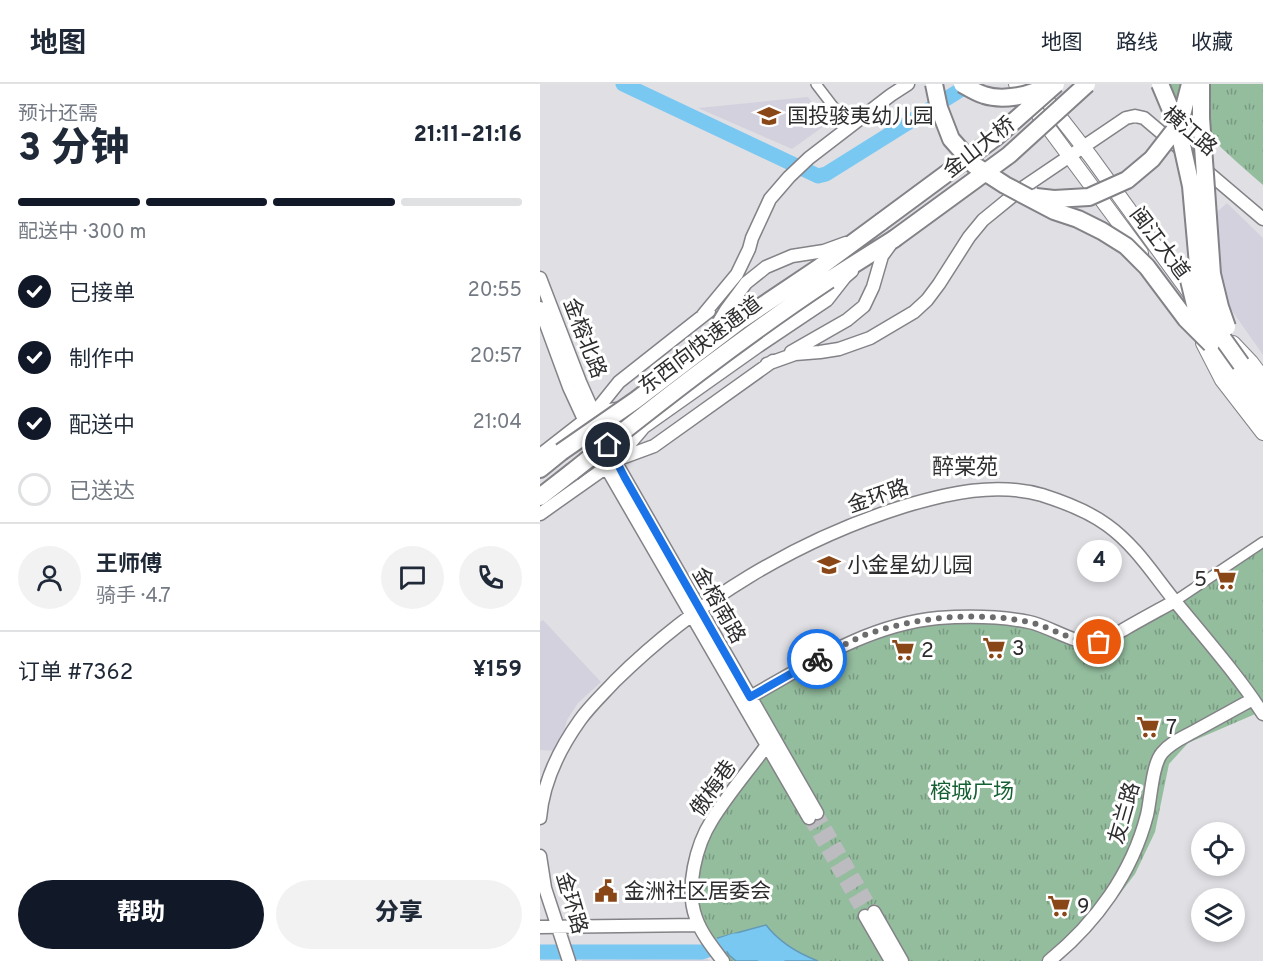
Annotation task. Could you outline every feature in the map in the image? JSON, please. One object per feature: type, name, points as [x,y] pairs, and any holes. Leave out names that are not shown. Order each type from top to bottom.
[{"type":"highway","points":[[934,84],[939,108],[951,139],[974,165],[1054,212],[1078,219],[1126,246],[1147,267],[1186,319],[1211,344],[1263,414]]},
{"type":"highway","points":[[962,84],[985,96],[1011,98],[1035,93],[1049,84]]},
{"type":"highway","name":"金山大桥","points":[[881,222],[996,137],[1056,84]]},
{"type":"highway","name":"金山大桥","points":[[894,239],[1009,155],[1087,84]]},
{"type":"highway","points":[[1148,84],[1167,131],[1180,188],[1188,276],[1197,314],[1211,344]]},
{"type":"highway","points":[[1160,84],[1178,127],[1191,186],[1199,276],[1208,309],[1221,336],[1263,394]]},
{"type":"highway","points":[[1026,196],[1054,200],[1089,197],[1127,180],[1152,159],[1180,123],[1190,84]]},
{"type":"highway","points":[[1201,84],[1201,118],[1212,274],[1220,307],[1240,364]]},
{"type":"highway","name":"东西向快速通道","points":[[540,497],[825,273],[858,238],[881,222]]},
{"type":"highway","name":"东西向快速通道","points":[[540,469],[741,320],[825,273],[866,257],[894,239]]},
{"type":"main road","points":[[703,315],[737,274],[770,199],[789,177],[809,158],[908,84]]},
{"type":"main road","name":"闽江大道","points":[[1016,84],[1192,320],[1222,380],[1263,433]]},
{"type":"main road","name":"闽江大道","points":[[1035,84],[1203,311],[1263,378]]},
{"type":"main road","name":"横江路","points":[[767,364],[795,354],[839,349],[870,338],[914,312],[927,300],[983,220],[1021,189],[1126,118],[1135,116],[1144,118],[1263,219]]},
{"type":"main road","points":[[540,455],[589,417],[619,382],[766,267],[792,256],[824,251],[858,238]]},
{"type":"main road","points":[[540,514],[611,464],[654,446],[767,364],[847,320],[864,306],[882,256],[894,239]]},
{"type":"main road","points":[[611,464],[644,427],[827,300],[845,277],[866,257]]},
{"type":"main road","name":"金榕北路","points":[[540,278],[580,382],[589,417]]},
{"type":"main road","points":[[589,417],[633,405],[682,369],[708,340],[746,283]]},
{"type":"main road","name":"金榕北路","points":[[540,308],[569,387],[589,417]]},
{"type":"main road","name":"金榕南路","points":[[589,417],[611,464],[767,745],[813,816],[750,697],[695,613]]},
{"type":"main road","name":"金环路","points":[[540,818],[552,771],[579,722],[630,667],[695,613],[715,598],[781,558],[813,542],[897,509],[969,491],[1020,490],[1042,495],[1099,519],[1119,534],[1137,552],[1263,714]]},
{"type":"main road","points":[[750,697],[844,644],[902,625],[946,618],[1004,618],[1039,625],[1078,641],[1099,642],[1175,601]]},
{"type":"main road","name":"友兰路","points":[[1049,961],[1093,919],[1107,902],[1125,871],[1143,830],[1160,755],[1173,744],[1253,699]]},
{"type":"main road","name":"傲梅巷","points":[[722,959],[699,925],[693,909],[691,893],[694,870],[701,844],[711,821],[767,745]]},
{"type":"main road","name":"金环路","points":[[540,856],[545,888],[568,961]]},
{"type":"main road","points":[[891,961],[870,914],[903,961]]},
{"type":"main road","points":[[540,927],[699,925]]},
{"type":"street","points":[[816,84],[849,127]]},
{"type":"street","points":[[1175,601],[1263,542]]},
{"type":"shaded area","name":"国投骏夷幼儿园","points":[[808,97],[827,124],[792,149],[698,108]]},
{"type":"shaded area","points":[[1227,203],[1263,238],[1263,355],[1228,305],[1223,293],[1216,229],[1218,211]]},
{"type":"shaded area","points":[[543,620],[601,682],[578,703],[567,720],[558,751],[540,750],[540,622]]},
{"type":"shaded area","points":[[708,959],[710,961],[582,961],[582,960]]},
{"type":"green space","points":[[1164,84],[1263,84],[1263,185],[1210,137]]},
{"type":"green space","name":"榕城广场","points":[[1263,547],[1263,706],[1253,715],[1188,743],[1169,764],[1155,832],[1135,874],[1099,921],[1043,961],[716,961],[698,937],[689,917],[685,885],[689,862],[697,839],[710,811],[755,751],[780,737],[758,700],[814,667],[875,638],[926,623],[971,620],[1017,623],[1068,641],[1105,647]]},
{"type":"water","points":[[766,925],[789,947],[818,961],[736,961],[729,955],[718,938]]},
{"type":"waterway","points":[[623,84],[818,176],[826,174],[970,84]]},
{"type":"waterway","points":[[540,952],[702,952],[734,941],[744,941],[766,957],[777,961]]},
{"type":"tunnel","points":[[817,813],[874,912]]},
{"type":"tunnel","points":[[809,818],[865,916]]},
{"type":"way so far","points":[[817,659],[844,644],[872,633],[920,621],[946,618],[1004,618],[1029,622],[1078,641],[1099,642]]},
{"type":"place","name":"国投骏夷幼儿园","points":[[769,116]]},
{"type":"place","name":"小金星幼儿园","points":[[829,565]]},
{"type":"place","name":"5","points":[[1225,579]]},
{"type":"place","name":"4","points":[[1099,642]]},
{"type":"place","name":"3","points":[[994,648]]},
{"type":"place","name":"2","points":[[903,650]]},
{"type":"place","name":"7","points":[[1148,727]]},
{"type":"place","name":"金洲社区居委会","points":[[606,891]]},
{"type":"place","name":"9","points":[[1059,906]]},
{"type":"district","name":"醉棠苑","points":[[965,466]]},
{"type":"route","points":[[608,445],[684,584],[750,697],[817,659]]}]
